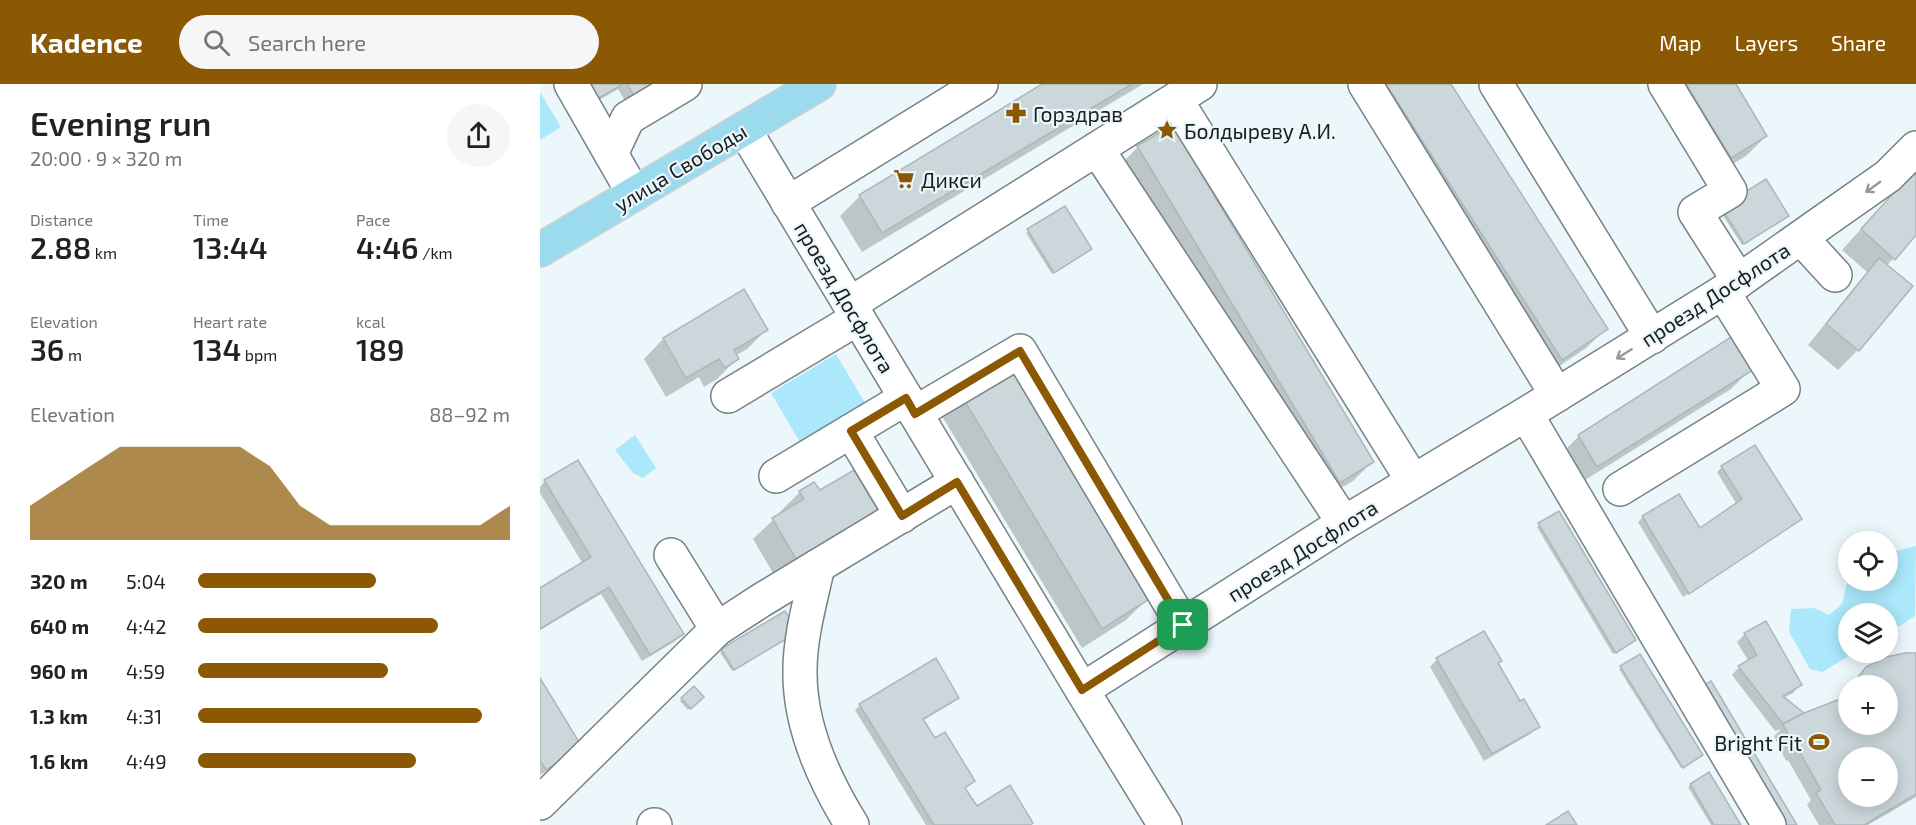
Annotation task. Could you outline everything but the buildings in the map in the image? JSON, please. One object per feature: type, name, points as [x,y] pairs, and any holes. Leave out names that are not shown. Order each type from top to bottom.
[{"type":"main road","name":"улица Свободы","points":[[540,250],[819,84]]},
{"type":"street","points":[[571,84],[634,194]]},
{"type":"street","points":[[611,154],[628,118],[685,84]]},
{"type":"street","points":[[788,203],[981,84]]},
{"type":"street","points":[[1365,84],[1557,395]]},
{"type":"street","points":[[1496,84],[1652,336]]},
{"type":"street","points":[[1620,489],[1783,389],[1695,212],[1730,190],[1665,84]]},
{"type":"street","points":[[728,396],[1097,149],[1188,92],[1413,481]]},
{"type":"street","name":"проезд Досфлота","points":[[744,129],[1082,690],[1344,523],[1731,287],[1888,176],[1916,148]]},
{"type":"street","points":[[1097,149],[1344,523]]},
{"type":"street","points":[[1801,238],[1835,275]]},
{"type":"street","points":[[776,476],[851,431],[911,406],[1020,351],[1183,625]]},
{"type":"street","points":[[1526,414],[1769,825]]},
{"type":"street","points":[[851,431],[902,516]]},
{"type":"street","points":[[540,803],[717,629],[957,482]]},
{"type":"street","points":[[671,555],[717,629]]},
{"type":"street","points":[[818,566],[801,659],[802,700],[814,749],[827,783],[852,825]]},
{"type":"street","points":[[1082,690],[1165,825]]},
{"type":"shaded area","points":[[540,92],[561,127],[540,140]]},
{"type":"shaded area","points":[[836,354],[865,403],[800,442],[771,393]]},
{"type":"shaded area","points":[[635,435],[656,468],[643,478],[633,473],[615,450]]},
{"type":"shaded area","points":[[1916,546],[1915,616],[1898,627],[1898,603],[1842,603],[1845,591],[1898,591],[1898,550]]},
{"type":"shaded area","points":[[1838,607],[1838,662],[1822,672],[1810,669],[1789,632],[1791,609],[1814,608],[1829,615]]},
{"type":"place","name":"Горздрав","points":[[1016,113]]},
{"type":"place","name":"Болдыреву А.И.","points":[[1167,130]]},
{"type":"place","name":"Дикси","points":[[904,179]]},
{"type":"place","name":"Bright Fit","points":[[1819,742]]},
{"type":"route","points":[[1020,351],[1183,625],[1082,690],[957,482],[902,516],[851,431],[906,398],[915,414],[1020,351]]}]
